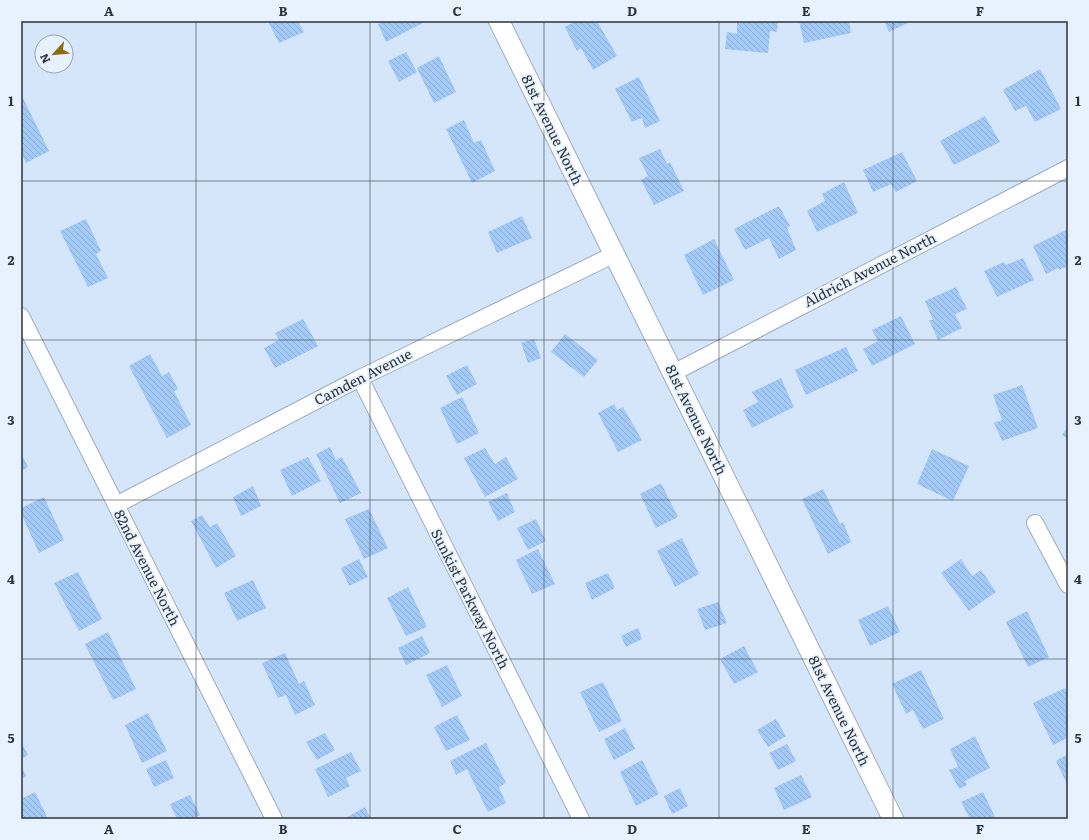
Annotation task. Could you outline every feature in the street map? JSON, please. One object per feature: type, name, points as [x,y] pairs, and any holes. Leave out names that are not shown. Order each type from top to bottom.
[{"type":"street","name":"81st Avenue North","points":[[500,21],[613,255],[673,373],[893,819]]},
{"type":"street","name":"Aldrich Avenue North","points":[[673,373],[1068,168]]},
{"type":"street","name":"Camden Avenue","points":[[116,505],[360,378],[613,255]]},
{"type":"street","name":"82nd Avenue North","points":[[21,316],[274,819]]},
{"type":"street","name":"Sunkist Parkway North","points":[[360,378],[580,819]]},
{"type":"street","points":[[1035,523],[1068,585]]},
{"type":"building","points":[[274,21],[298,21],[304,32],[279,43],[269,23]]},
{"type":"building","points":[[383,21],[421,21],[423,23],[386,42],[378,24]]},
{"type":"building","points":[[575,21],[597,21],[617,56],[593,70],[581,48],[577,51],[565,27]]},
{"type":"building","points":[[778,21],[777,32],[770,31],[768,53],[725,49],[727,32],[737,34],[737,22]]},
{"type":"building","points":[[799,21],[849,21],[851,33],[804,43]]},
{"type":"building","points":[[884,21],[912,21],[889,32]]},
{"type":"building","points":[[406,52],[417,72],[399,82],[388,61]]},
{"type":"building","points":[[439,56],[456,92],[434,103],[417,68]]},
{"type":"building","points":[[1040,69],[1061,109],[1035,122],[1026,106],[1015,111],[1003,90]]},
{"type":"building","points":[[639,77],[660,121],[645,128],[642,118],[632,122],[615,89]]},
{"type":"building","points":[[23,98],[49,151],[26,163],[21,153],[21,99]]},
{"type":"building","points":[[985,116],[1000,142],[954,165],[940,141]]},
{"type":"building","points":[[464,120],[474,143],[481,140],[495,171],[472,183],[446,129]]},
{"type":"building","points":[[660,149],[667,164],[670,162],[684,191],[654,205],[641,180],[648,176],[639,158]]},
{"type":"building","points":[[902,152],[917,181],[896,192],[891,184],[873,192],[863,170]]},
{"type":"building","points":[[844,182],[858,213],[817,232],[807,211],[825,201],[822,194]]},
{"type":"building","points":[[779,206],[790,226],[787,228],[796,250],[779,259],[769,238],[745,250],[734,229]]},
{"type":"building","points":[[522,216],[532,238],[497,253],[488,232]]},
{"type":"building","points":[[86,219],[101,251],[96,254],[108,278],[88,287],[60,231]]},
{"type":"building","points":[[1068,229],[1068,266],[1059,270],[1058,268],[1046,274],[1033,246]]},
{"type":"building","points":[[714,239],[734,280],[703,295],[684,255]]},
{"type":"building","points":[[1023,258],[1034,280],[997,297],[984,271],[1004,262],[1006,265]]},
{"type":"building","points":[[956,287],[967,309],[955,314],[962,328],[938,340],[929,320],[933,320],[925,301]]},
{"type":"building","points":[[901,316],[915,344],[872,366],[863,349],[878,341],[872,330]]},
{"type":"building","points":[[303,319],[318,346],[275,368],[264,348],[279,340],[275,333]]},
{"type":"building","points":[[565,334],[598,360],[584,377],[551,352]]},
{"type":"building","points":[[534,339],[541,358],[528,363],[521,343]]},
{"type":"building","points":[[846,347],[858,371],[806,395],[795,370]]},
{"type":"building","points":[[150,354],[162,376],[169,372],[178,389],[174,391],[191,425],[167,438],[129,366]]},
{"type":"building","points":[[467,365],[477,384],[457,395],[446,376]]},
{"type":"building","points":[[781,378],[794,407],[752,428],[743,410],[758,402],[752,392]]},
{"type":"building","points":[[1022,385],[1038,428],[1002,441],[994,423],[1002,420],[993,395]]},
{"type":"building","points":[[462,397],[479,433],[457,444],[440,408]]},
{"type":"building","points":[[614,404],[617,410],[623,407],[642,440],[618,452],[598,413]]},
{"type":"building","points":[[1068,427],[1068,439],[1062,435]]},
{"type":"building","points":[[330,447],[336,460],[342,457],[361,493],[340,503],[316,454]]},
{"type":"building","points":[[485,448],[495,464],[506,457],[518,479],[485,497],[464,458]]},
{"type":"building","points":[[932,449],[969,466],[953,501],[917,484]]},
{"type":"building","points":[[21,453],[28,467],[21,471]]},
{"type":"building","points":[[308,457],[321,481],[292,496],[280,470]]},
{"type":"building","points":[[661,483],[678,517],[656,528],[640,494]]},
{"type":"building","points":[[253,486],[261,506],[241,516],[233,497]]},
{"type":"building","points":[[823,489],[840,524],[843,522],[851,542],[828,554],[802,499]]},
{"type":"building","points":[[507,493],[515,512],[498,521],[488,502]]},
{"type":"building","points":[[44,497],[64,540],[39,553],[21,513],[21,508]]},
{"type":"building","points":[[369,509],[388,548],[364,559],[345,519]]},
{"type":"building","points":[[202,515],[210,527],[217,523],[236,556],[216,568],[191,521]]},
{"type":"building","points":[[536,519],[546,541],[528,550],[517,528]]},
{"type":"building","points":[[682,538],[699,574],[675,587],[657,551]]},
{"type":"building","points":[[538,549],[555,584],[532,594],[516,560]]},
{"type":"building","points":[[359,559],[368,577],[349,586],[341,568]]},
{"type":"building","points":[[961,559],[972,576],[981,570],[996,592],[969,611],[941,573]]},
{"type":"building","points":[[78,572],[102,619],[79,631],[54,583]]},
{"type":"building","points":[[608,573],[615,588],[592,600],[585,583]]},
{"type":"building","points":[[253,580],[266,608],[237,621],[224,593]]},
{"type":"building","points":[[408,587],[427,627],[406,636],[387,598]]},
{"type":"building","points":[[718,602],[727,623],[705,630],[697,609]]},
{"type":"building","points":[[888,606],[900,632],[870,646],[858,620]]},
{"type":"building","points":[[1027,611],[1049,657],[1028,667],[1006,622]]},
{"type":"building","points":[[638,628],[642,639],[626,647],[621,636]]},
{"type":"building","points":[[108,632],[136,689],[113,700],[85,644]]},
{"type":"building","points":[[422,636],[430,653],[406,665],[398,648]]},
{"type":"building","points":[[744,646],[758,672],[734,684],[720,659]]},
{"type":"building","points":[[285,653],[299,684],[304,681],[315,705],[295,715],[286,695],[278,698],[262,663]]},
{"type":"building","points":[[447,665],[462,696],[442,707],[426,675]]},
{"type":"building","points":[[921,670],[944,719],[923,729],[913,710],[906,714],[892,684]]},
{"type":"building","points":[[603,682],[622,721],[599,732],[580,692]]},
{"type":"building","points":[[1065,688],[1068,694],[1068,738],[1053,745],[1033,703]]},
{"type":"building","points":[[148,713],[167,751],[142,763],[125,725]]},
{"type":"building","points":[[457,715],[470,740],[446,751],[434,727]]},
{"type":"building","points":[[776,719],[786,736],[768,747],[757,730]]},
{"type":"building","points":[[625,728],[635,749],[614,760],[604,739]]},
{"type":"building","points":[[325,733],[335,750],[317,760],[306,742]]},
{"type":"building","points":[[975,736],[990,768],[965,781],[967,785],[959,789],[949,770],[958,767],[950,749]]},
{"type":"building","points":[[21,742],[28,755],[21,759]]},
{"type":"building","points":[[486,743],[506,783],[499,787],[506,803],[488,812],[467,769],[456,775],[450,761]]},
{"type":"building","points":[[787,744],[796,761],[778,770],[769,753]]},
{"type":"building","points":[[351,752],[361,771],[346,778],[350,786],[328,797],[315,769]]},
{"type":"building","points":[[1068,754],[1068,786],[1056,761]]},
{"type":"building","points":[[166,760],[174,778],[154,787],[146,769]]},
{"type":"building","points":[[642,760],[659,794],[636,806],[620,772]]},
{"type":"building","points":[[21,765],[26,776],[21,779]]},
{"type":"building","points":[[801,775],[812,797],[784,810],[774,788]]},
{"type":"building","points":[[680,788],[688,806],[672,814],[664,796]]},
{"type":"building","points":[[35,792],[48,819],[21,819],[21,799]]},
{"type":"building","points":[[983,792],[996,819],[970,819],[961,802]]},
{"type":"building","points":[[190,795],[200,815],[193,819],[177,819],[170,804]]},
{"type":"building","points":[[365,807],[371,819],[344,819]]}]
